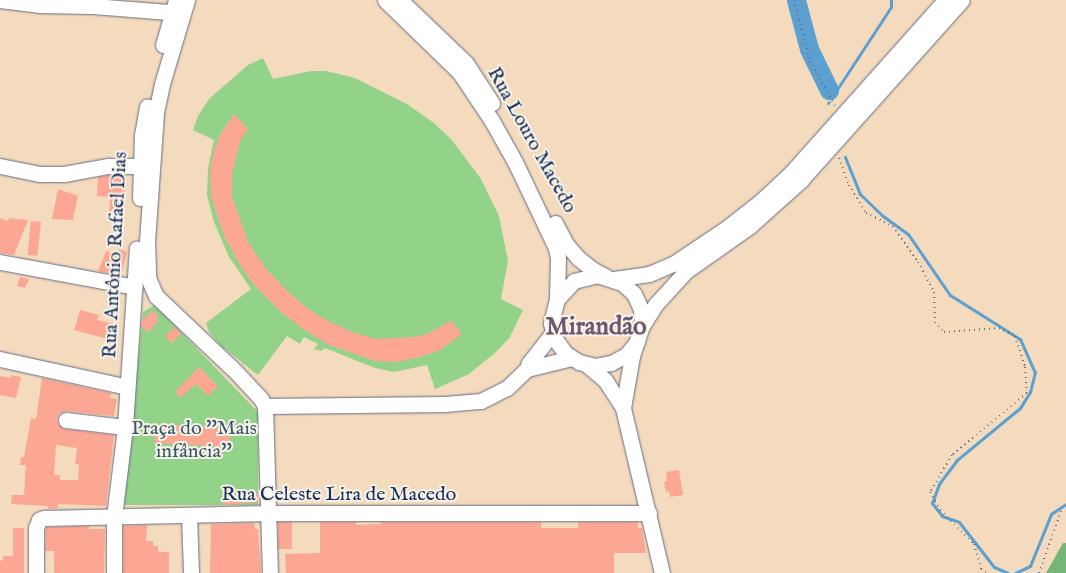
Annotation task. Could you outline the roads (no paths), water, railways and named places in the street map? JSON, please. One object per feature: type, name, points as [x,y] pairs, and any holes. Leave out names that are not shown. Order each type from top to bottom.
[{"type":"street","points":[[0,0],[39,5],[180,6]]},
{"type":"street","name":"Rua Louro Macedo","points":[[385,0],[460,74],[492,121],[515,162],[556,248],[558,258],[557,299]]},
{"type":"street","name":"Rua Louro Macedo","points":[[400,0],[466,63],[500,116],[566,244],[592,269],[610,278]]},
{"type":"street","points":[[623,408],[616,401],[606,380],[587,365],[571,358],[559,347],[552,332],[552,315],[557,299],[574,281],[590,276],[610,278],[638,277],[661,270],[728,227],[776,188],[946,0]]},
{"type":"street","points":[[662,573],[623,408],[636,342],[642,326],[656,304],[681,276],[768,211],[801,180],[962,0]]},
{"type":"street","name":"Rua Antônio Rafael Dias","points":[[180,6],[148,104],[142,135],[141,166],[145,199],[148,278],[156,296],[236,372],[265,406]]},
{"type":"street","name":"Rua Antônio Rafael Dias","points":[[114,573],[114,517],[125,427],[135,287],[145,199],[156,113],[180,6]]},
{"type":"street","points":[[0,166],[40,174],[64,174],[108,166],[141,166]]},
{"type":"street","points":[[0,262],[135,287]]},
{"type":"street","points":[[610,278],[634,294],[641,310],[642,326]]},
{"type":"street","points":[[134,302],[144,293],[156,296]]},
{"type":"street","points":[[528,369],[530,363],[552,332]]},
{"type":"street","points":[[587,365],[612,363],[626,355],[636,342]]},
{"type":"street","points":[[270,573],[265,406],[436,404],[481,401],[502,392],[528,369],[571,358]]},
{"type":"street","points":[[0,359],[127,387]]},
{"type":"street","points":[[66,420],[125,427]]},
{"type":"street","name":"Rua Celeste Lira de Macedo","points":[[36,573],[36,528],[39,520],[44,518],[268,513],[648,513]]},
{"type":"street","points":[[189,515],[191,573]]},
{"type":"waterway","points":[[796,0],[809,49],[829,90]]},
{"type":"waterway","points":[[834,94],[891,7],[891,0]]},
{"type":"waterway","points":[[845,157],[860,194],[883,216],[908,234],[950,295],[1020,339],[1035,372],[1030,392],[1020,408],[957,460],[939,484],[932,503],[942,516],[959,522],[994,567],[1008,573]]},
{"type":"waterway","points":[[1015,573],[1030,566],[1051,514],[1066,504]]},
{"type":"district","name":"Mirandão","points":[[596,327]]},
{"type":"park label","name":"Praça do ''Mais infância''","points":[[194,440]]}]
